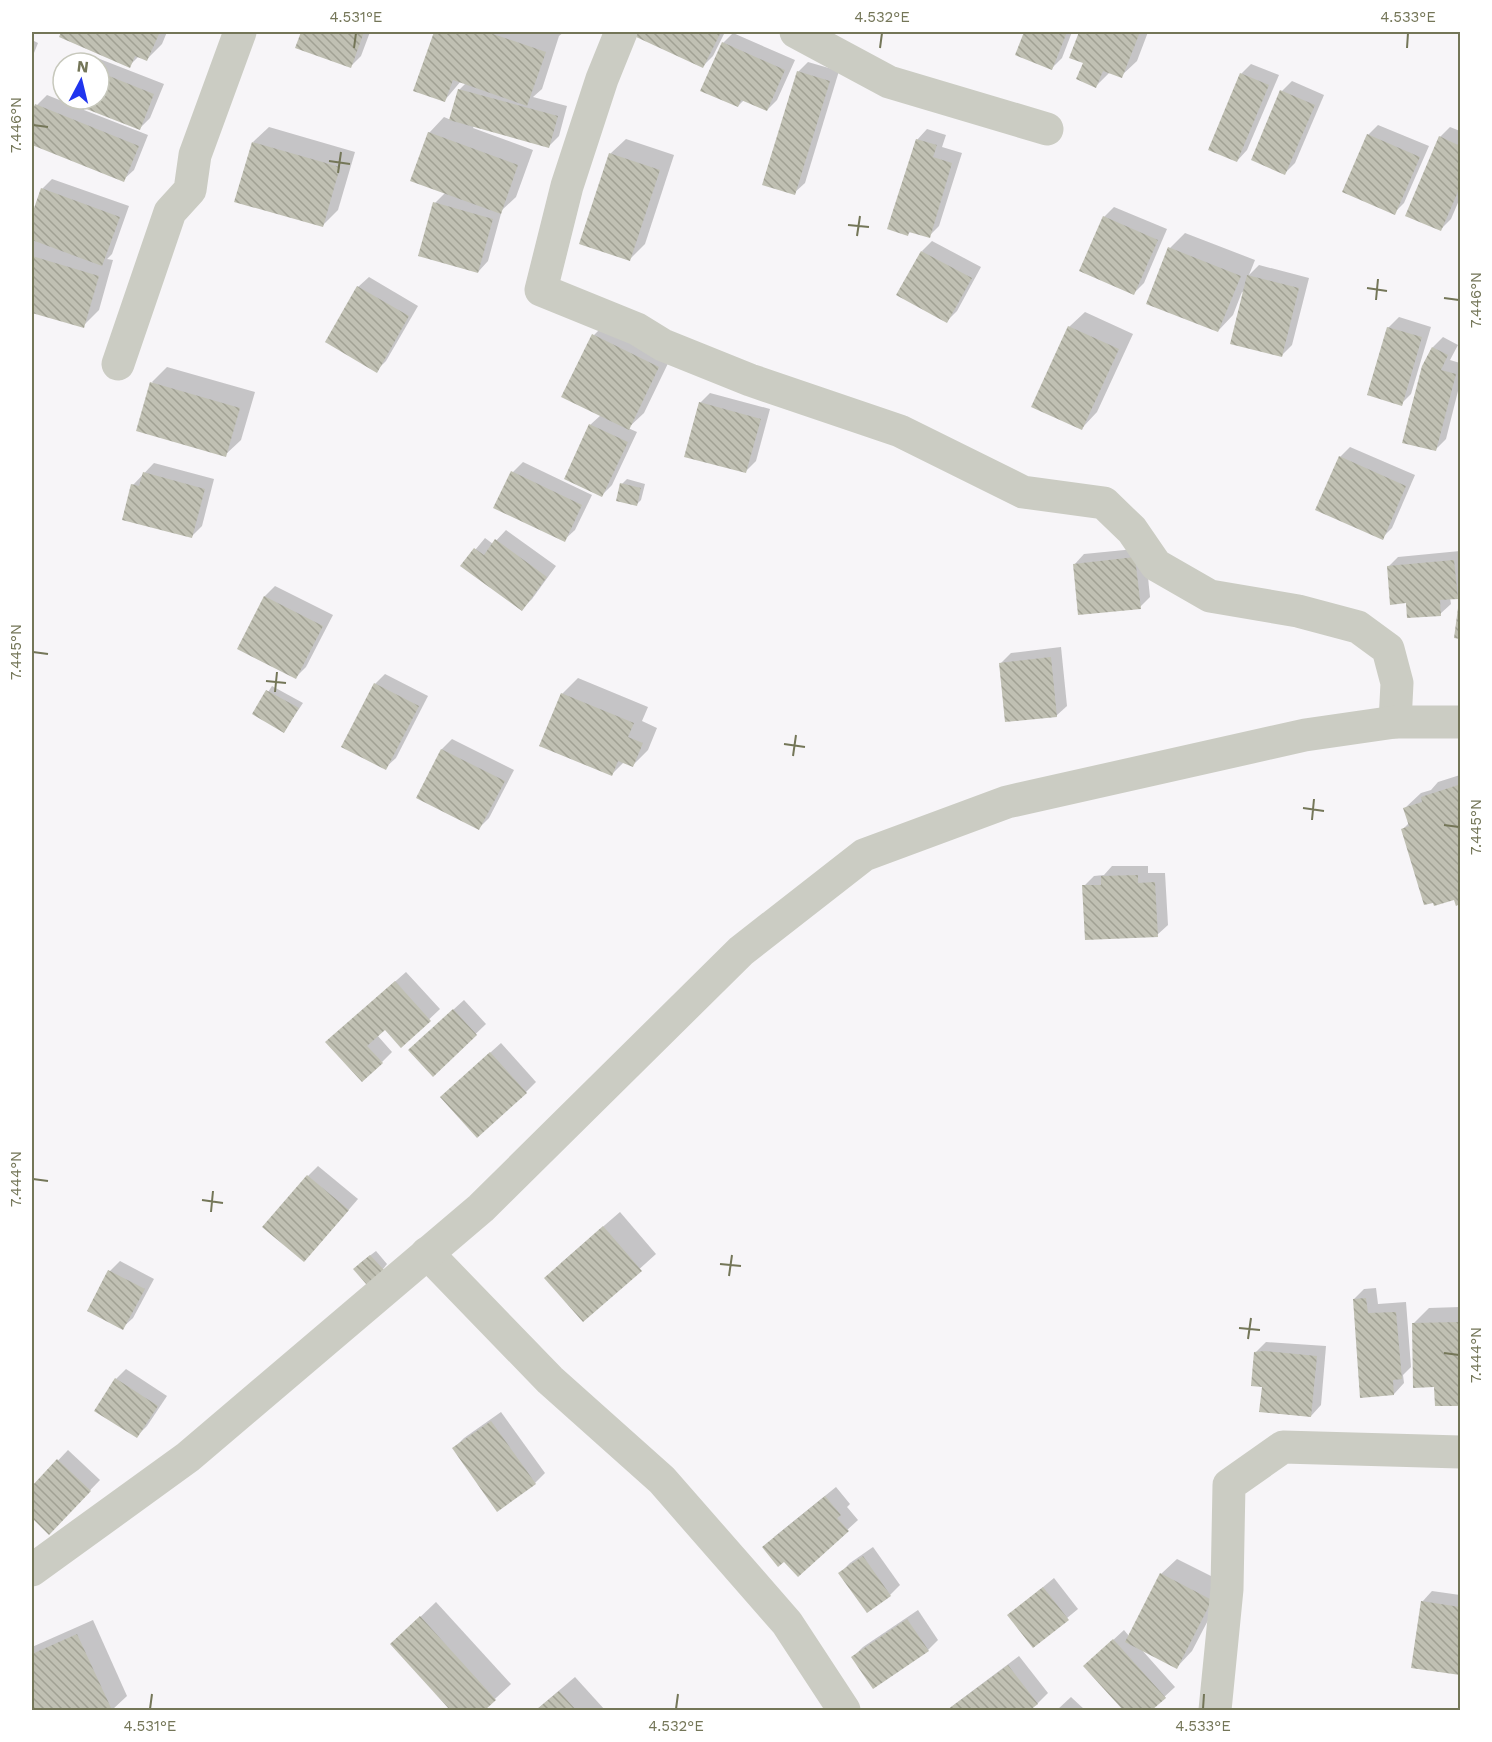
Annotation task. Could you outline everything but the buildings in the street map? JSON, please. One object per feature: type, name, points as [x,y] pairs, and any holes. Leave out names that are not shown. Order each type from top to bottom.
[{"type":"street","points":[[118,364],[170,212],[190,190],[195,155],[240,32]]},
{"type":"street","points":[[621,32],[602,79],[567,186],[541,290],[637,329],[663,345],[750,380],[900,430],[1023,492],[1104,503],[1132,530],[1156,565],[1210,596],[1298,611],[1358,627],[1388,649],[1397,683],[1395,722]]},
{"type":"street","points":[[796,32],[889,82],[1047,129]]},
{"type":"street","points":[[32,1570],[188,1457],[481,1208],[741,951],[864,855],[1007,802],[1305,735],[1395,722],[1461,722]]},
{"type":"street","points":[[428,1253],[550,1380],[662,1480],[787,1623],[844,1710]]},
{"type":"street","points":[[1215,1710],[1227,1589],[1229,1485],[1283,1447],[1461,1452]]}]
